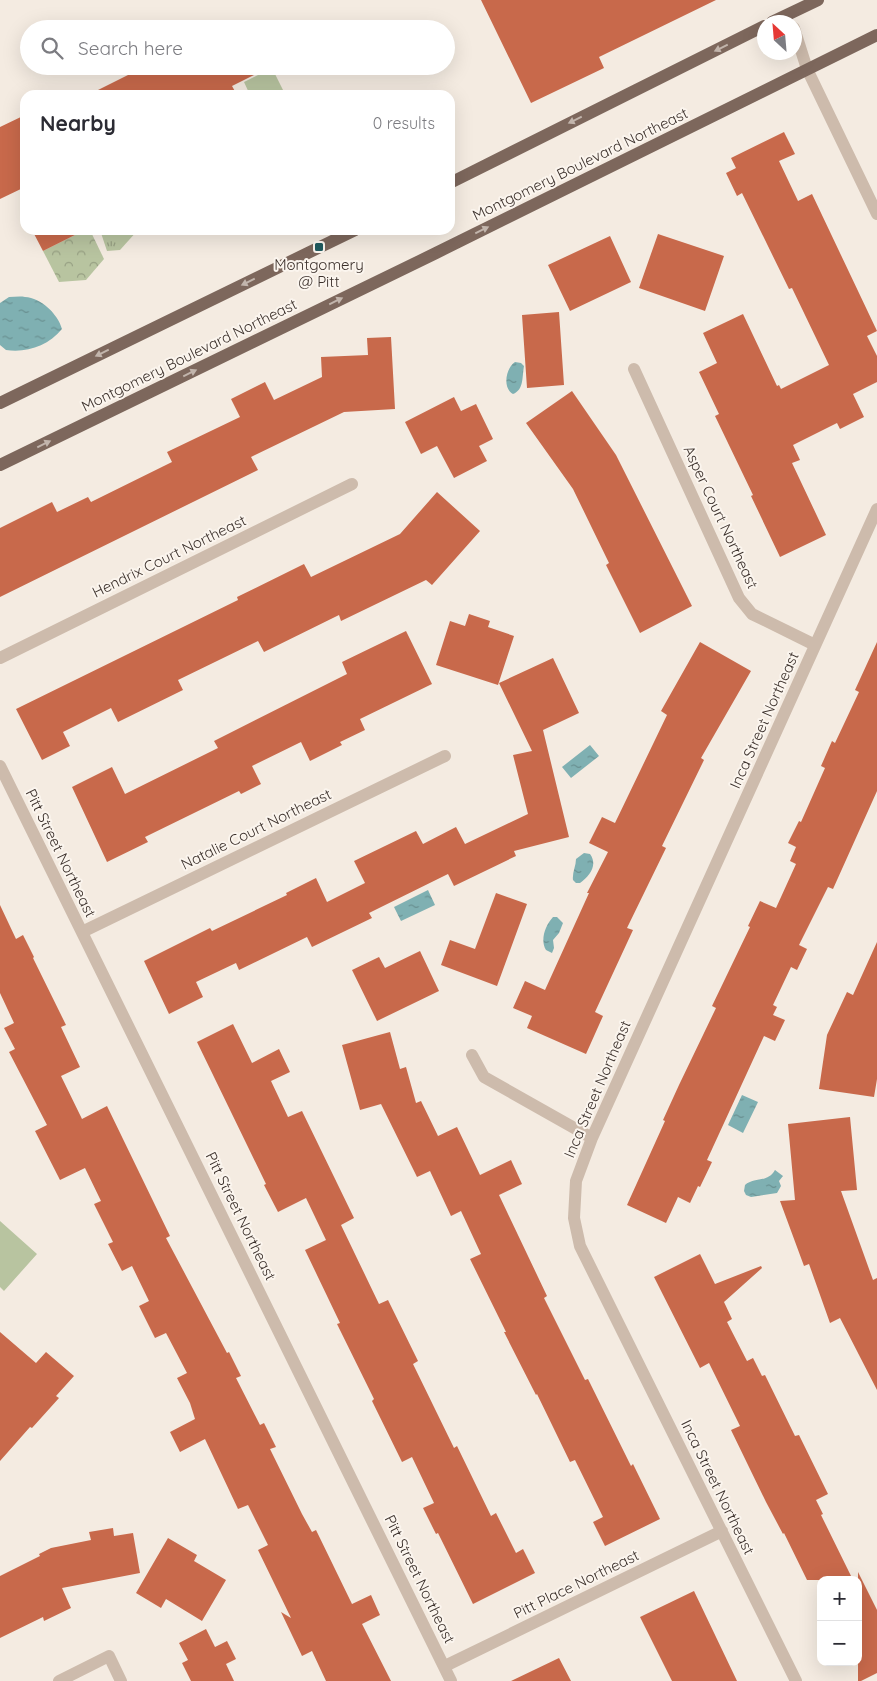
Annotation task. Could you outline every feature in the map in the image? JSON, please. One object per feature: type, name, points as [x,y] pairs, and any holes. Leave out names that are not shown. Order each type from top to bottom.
[{"type":"main road","points":[[796,15],[818,0]]},
{"type":"main road","points":[[455,180],[757,30]]},
{"type":"main road","name":"Montgomery Boulevard Northeast","points":[[0,465],[436,253],[877,35]]},
{"type":"main road","points":[[0,403],[345,235]]},
{"type":"street","points":[[802,53],[807,69],[877,214]]},
{"type":"street","name":"Asper Court Northeast","points":[[634,369],[740,598],[752,614],[815,645]]},
{"type":"street","name":"Hendrix Court Northeast","points":[[0,658],[352,484]]},
{"type":"street","name":"Inca Street Northeast","points":[[796,1681],[580,1246],[574,1218],[576,1181],[592,1138],[877,509]]},
{"type":"street","name":"Natalie Court Northeast","points":[[82,932],[445,756]]},
{"type":"street","name":"Pitt Street Northeast","points":[[0,766],[451,1681]]},
{"type":"street","points":[[472,1055],[484,1077],[592,1138]]},
{"type":"street","name":"Pitt Place Northeast","points":[[445,1666],[722,1531]]},
{"type":"street","points":[[60,1681],[109,1656],[121,1681]]},
{"type":"green space","points":[[258,75],[276,75],[283,90],[248,90],[244,82]]},
{"type":"green space","points":[[75,235],[92,235],[104,259],[86,280],[59,282],[43,251]]},
{"type":"green space","points":[[102,235],[134,235],[120,250],[107,251]]},
{"type":"green space","points":[[0,1221],[37,1254],[4,1291],[0,1287]]},
{"type":"water","points":[[9,297],[37,300],[53,313],[62,329],[50,340],[37,347],[14,351],[6,350],[0,345],[0,303]]},
{"type":"water","points":[[515,362],[521,363],[524,366],[521,386],[513,394],[506,383],[509,369]]},
{"type":"water","points":[[590,745],[599,756],[571,778],[562,767]]},
{"type":"water","points":[[584,853],[590,854],[592,858],[592,870],[580,883],[576,883],[573,877],[576,859]]},
{"type":"water","points":[[428,890],[435,905],[401,921],[394,907]]},
{"type":"water","points":[[553,917],[557,917],[563,923],[559,933],[553,940],[554,948],[552,953],[546,950],[543,938]]},
{"type":"water","points":[[742,1095],[758,1102],[743,1133],[728,1125]]},
{"type":"water","points":[[775,1170],[783,1176],[779,1181],[781,1186],[777,1193],[751,1197],[746,1195],[744,1191],[745,1185],[752,1181],[769,1177]]},
{"type":"building","points":[[481,0],[716,0],[599,57],[604,68],[531,103]]},
{"type":"building","points":[[128,75],[254,75],[232,86],[234,90],[98,90]]},
{"type":"building","points":[[20,117],[20,189],[0,199],[0,127]]},
{"type":"building","points":[[784,132],[795,154],[779,161],[798,201],[812,194],[877,331],[867,336],[877,356],[877,382],[853,394],[864,417],[840,429],[837,423],[793,445],[800,460],[792,463],[826,535],[780,557],[715,416],[719,414],[699,372],[717,363],[703,333],[743,314],[777,386],[779,385],[781,389],[829,365],[792,288],[789,289],[742,193],[737,196],[726,173],[736,168],[731,158]]},
{"type":"building","points":[[658,234],[724,256],[705,311],[639,288]]},
{"type":"building","points":[[35,235],[75,235],[43,251]]},
{"type":"building","points":[[610,236],[631,282],[570,311],[548,265]]},
{"type":"building","points":[[559,312],[564,385],[527,388],[522,315]]},
{"type":"building","points":[[391,337],[395,409],[344,412],[251,457],[258,470],[0,597],[0,528],[52,502],[57,512],[88,497],[91,502],[172,462],[167,452],[240,417],[231,399],[265,382],[274,400],[322,377],[321,357],[368,355],[367,338]]},
{"type":"building","points":[[572,391],[616,455],[692,606],[640,633],[606,565],[609,563],[573,489],[526,423]]},
{"type":"building","points":[[454,397],[461,411],[476,404],[493,439],[479,446],[487,461],[454,478],[437,446],[421,454],[405,422]]},
{"type":"building","points":[[437,492],[480,531],[432,585],[426,580],[341,621],[339,615],[264,652],[258,641],[178,680],[183,690],[118,722],[111,708],[63,732],[70,746],[42,760],[16,709],[238,600],[237,597],[304,564],[311,577],[400,534]]},
{"type":"building","points":[[469,614],[490,621],[488,627],[514,636],[498,685],[436,665],[450,621],[465,626]]},
{"type":"building","points":[[406,631],[432,684],[360,719],[365,730],[340,742],[342,745],[310,761],[301,742],[252,766],[261,784],[241,794],[239,791],[145,837],[148,842],[107,862],[72,787],[112,767],[125,794],[218,748],[214,741],[347,674],[342,662]]},
{"type":"building","points":[[700,642],[751,671],[701,758],[704,760],[662,846],[666,848],[627,928],[633,930],[595,1012],[603,1016],[586,1054],[527,1028],[532,1016],[513,1008],[525,981],[545,990],[589,893],[587,893],[608,852],[589,843],[602,817],[615,823],[667,715],[661,711]]},
{"type":"building","points":[[877,642],[877,791],[833,889],[828,887],[799,945],[807,949],[797,970],[791,967],[773,1005],[777,1007],[773,1015],[785,1020],[775,1041],[764,1036],[707,1160],[712,1162],[700,1187],[698,1186],[690,1203],[678,1197],[666,1223],[627,1205],[665,1121],[663,1120],[716,1008],[712,1006],[750,927],[748,926],[760,901],[776,908],[796,864],[790,861],[796,847],[788,843],[799,821],[801,822],[825,768],[821,766],[832,741],[835,743],[859,692],[855,690]]},
{"type":"building","points":[[553,658],[579,713],[543,730],[569,837],[514,851],[516,856],[454,886],[448,874],[369,913],[372,918],[312,947],[307,937],[239,970],[236,963],[196,982],[203,997],[169,1014],[144,961],[210,928],[212,931],[287,895],[286,893],[316,878],[327,902],[365,883],[354,861],[416,831],[423,844],[456,827],[465,844],[528,814],[513,755],[532,751],[499,683]]},
{"type":"building","points":[[496,893],[527,904],[497,986],[441,965],[450,940],[475,949]]},
{"type":"building","points":[[0,905],[16,939],[23,935],[66,1025],[61,1027],[80,1067],[61,1076],[82,1119],[107,1106],[170,1236],[166,1238],[227,1353],[229,1352],[241,1376],[236,1378],[260,1425],[264,1423],[276,1447],[270,1449],[302,1514],[312,1532],[316,1530],[352,1604],[371,1595],[380,1615],[362,1624],[391,1681],[326,1681],[312,1651],[302,1656],[281,1612],[291,1618],[258,1550],[268,1545],[248,1505],[238,1509],[205,1439],[180,1452],[170,1432],[195,1419],[190,1403],[177,1378],[187,1373],[166,1333],[155,1338],[139,1306],[149,1301],[132,1266],[122,1271],[108,1244],[113,1242],[94,1204],[101,1201],[85,1168],[60,1180],[35,1131],[47,1125],[9,1052],[15,1049],[4,1028],[14,1023],[0,993]]},
{"type":"building","points":[[877,942],[877,1079],[874,1097],[819,1089],[827,1035],[847,992],[853,995]]},
{"type":"building","points":[[420,951],[439,991],[377,1021],[352,970],[379,957],[385,968]]},
{"type":"building","points":[[233,1024],[252,1063],[279,1049],[290,1072],[271,1081],[288,1117],[302,1111],[354,1218],[341,1225],[379,1304],[388,1300],[418,1361],[413,1364],[454,1448],[457,1446],[491,1516],[496,1513],[516,1553],[523,1549],[535,1573],[473,1604],[438,1533],[436,1534],[423,1508],[434,1503],[412,1457],[402,1462],[372,1401],[374,1399],[337,1324],[340,1323],[305,1250],[326,1240],[306,1198],[278,1212],[197,1042]]},
{"type":"building","points":[[390,1032],[400,1069],[406,1067],[416,1103],[421,1101],[438,1136],[457,1127],[480,1175],[511,1160],[522,1184],[499,1195],[547,1296],[544,1298],[585,1380],[588,1379],[631,1466],[633,1464],[660,1519],[605,1546],[593,1522],[603,1517],[575,1460],[570,1462],[504,1332],[506,1332],[470,1259],[481,1254],[461,1211],[451,1216],[430,1171],[417,1177],[381,1104],[360,1110],[342,1045]]},
{"type":"building","points":[[850,1117],[857,1190],[841,1191],[873,1280],[877,1278],[877,1390],[840,1318],[830,1323],[809,1264],[804,1266],[780,1201],[795,1200],[788,1124]]},
{"type":"building","points":[[700,1254],[715,1284],[761,1266],[762,1268],[724,1302],[732,1319],[727,1322],[747,1361],[753,1358],[762,1376],[765,1375],[795,1436],[799,1435],[828,1494],[816,1500],[823,1514],[821,1515],[851,1576],[817,1576],[817,1580],[807,1580],[731,1430],[740,1426],[709,1363],[700,1368],[654,1277]]},
{"type":"building","points":[[0,1332],[36,1363],[46,1352],[74,1376],[56,1396],[59,1398],[0,1461]]},
{"type":"building","points":[[113,1528],[114,1536],[133,1533],[140,1573],[62,1588],[71,1608],[44,1621],[43,1617],[0,1638],[0,1576],[40,1556],[39,1554],[51,1548],[91,1540],[89,1532]]},
{"type":"building","points":[[168,1538],[197,1555],[194,1561],[226,1580],[202,1621],[166,1599],[161,1608],[136,1593]]},
{"type":"building","points":[[862,1580],[877,1610],[877,1673],[858,1681],[858,1666],[862,1666]]},
{"type":"building","points":[[694,1591],[737,1681],[672,1681],[640,1617]]},
{"type":"building","points":[[206,1629],[215,1647],[227,1641],[236,1659],[226,1664],[234,1681],[191,1681],[182,1663],[188,1660],[179,1643]]},
{"type":"building","points":[[559,1658],[571,1681],[511,1681]]},
{"type":"place","name":"Montgomery @ Pitt","points":[[319,247]]}]
